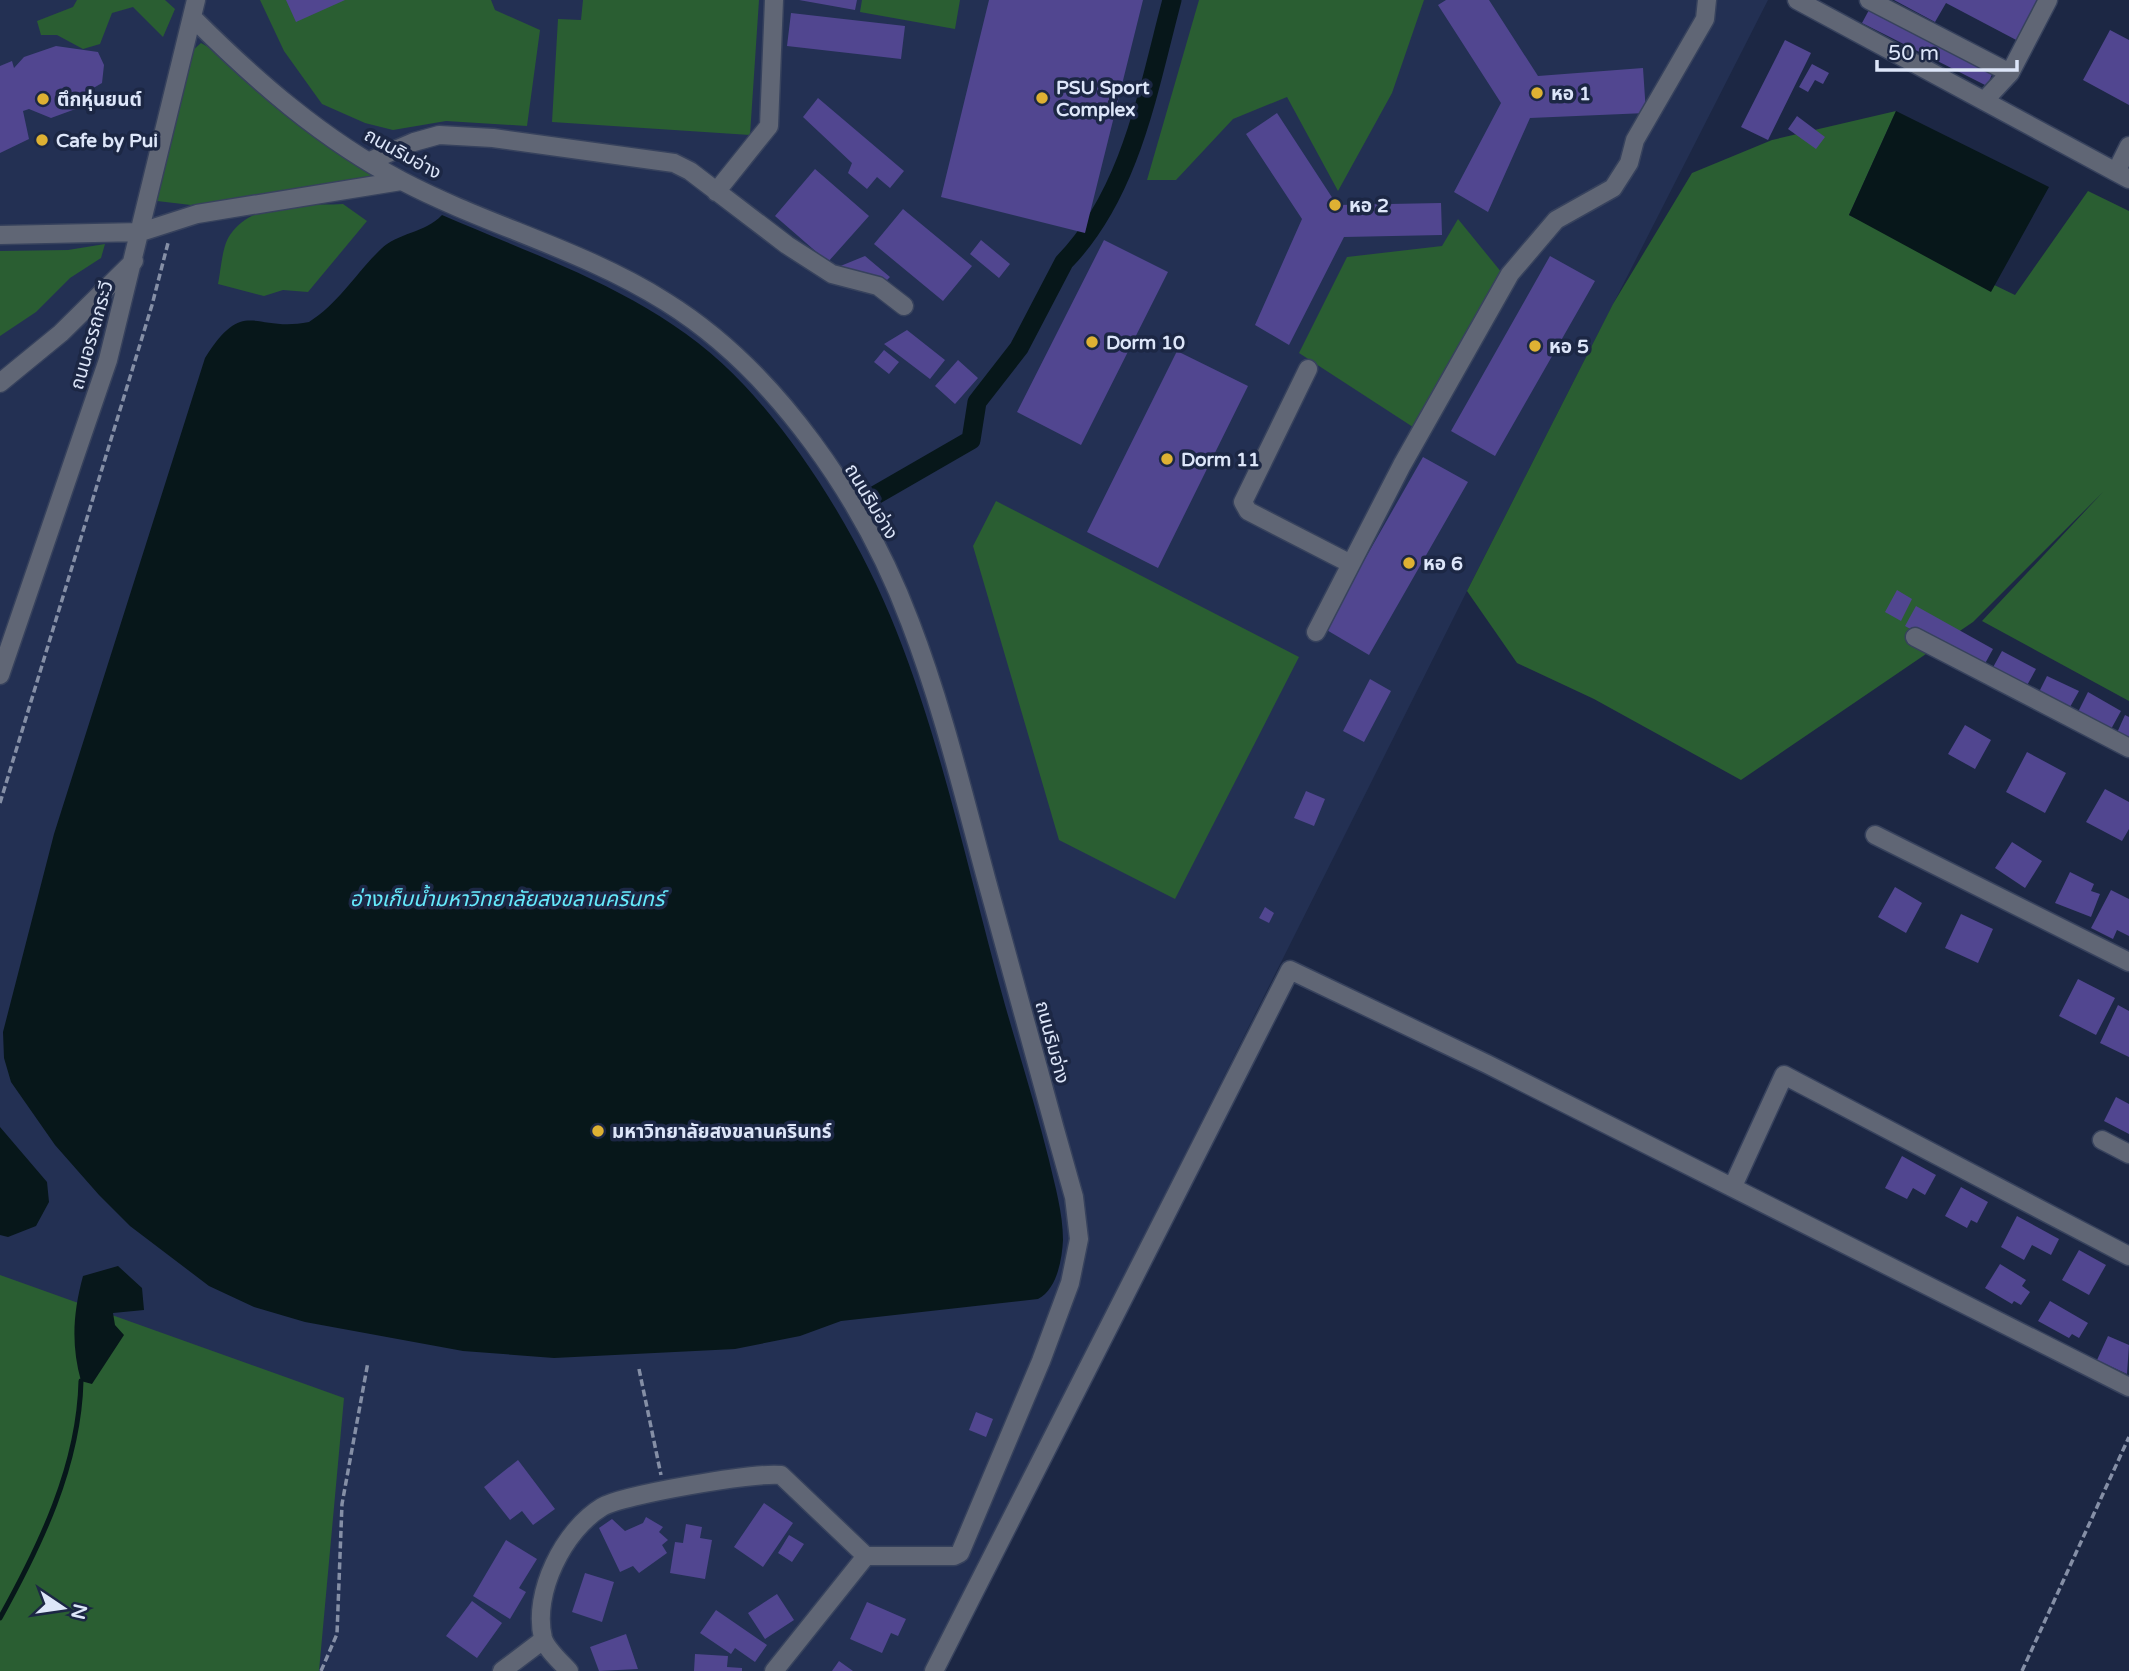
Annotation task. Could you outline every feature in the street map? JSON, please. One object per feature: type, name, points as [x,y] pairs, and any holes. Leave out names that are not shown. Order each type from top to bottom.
[{"type":"street","points":[[716,192],[769,126],[774,0]]},
{"type":"street","points":[[1316,632],[1402,465],[1510,274],[1556,220],[1610,191],[1626,169],[1635,140],[1704,19],[1707,0]]},
{"type":"street","points":[[1797,0],[1818,6],[2122,176],[2129,146]]},
{"type":"street","points":[[1869,0],[2010,73]]},
{"type":"street","points":[[1984,101],[2010,73],[2048,0]]},
{"type":"street","name":"ถนนริมอ่าง","points":[[194,9],[275,97],[317,128],[401,181],[616,274],[684,313],[728,349],[766,386],[808,439],[851,503],[891,576],[923,660],[965,801],[1074,1197],[1079,1239],[1075,1265],[1060,1314],[962,1551],[954,1556],[866,1556]]},
{"type":"street","name":"ถนนอรรถกระวี","points":[[0,675],[108,360],[194,9]]},
{"type":"street","points":[[370,161],[439,135],[493,138],[674,163],[690,171],[787,245],[832,274],[877,286],[904,306]]},
{"type":"street","points":[[0,235],[141,232],[197,214],[401,181]]},
{"type":"street","points":[[0,383],[61,333],[134,261]]},
{"type":"street","points":[[1308,369],[1243,502],[1248,511],[1351,564]]},
{"type":"street","points":[[1915,638],[2129,748]]},
{"type":"street","points":[[1875,835],[2129,962]]},
{"type":"street","points":[[934,1671],[1290,970],[1733,1186],[2129,1387]]},
{"type":"street","points":[[1733,1186],[1784,1075],[2129,1256]]},
{"type":"street","points":[[2102,1140],[2129,1154]]},
{"type":"street","points":[[569,1671],[543,1640],[541,1612],[554,1566],[573,1534],[603,1506],[616,1500],[664,1490],[781,1475],[866,1556],[774,1671]]},
{"type":"street","points":[[502,1671],[543,1640]]},
{"type":"path","points":[[0,803],[152,305],[173,221]]},
{"type":"path","points":[[321,1671],[337,1634],[342,1504],[368,1362]]},
{"type":"path","points":[[639,1369],[664,1490]]},
{"type":"path","points":[[2022,1671],[2129,1437]]},
{"type":"shaded area","name":"มหาวิทยาลัยสงขลานครินทร์","points":[[0,0],[1768,0],[1467,591],[926,1671],[0,1671]]},
{"type":"green space","points":[[77,0],[165,0],[175,9],[163,37],[133,7],[112,13],[100,44],[83,49],[57,35],[41,35],[37,21],[73,7]]},
{"type":"green space","points":[[260,0],[491,0],[495,10],[540,30],[527,126],[446,121],[393,130],[365,123],[322,104],[284,51]]},
{"type":"green space","points":[[583,0],[759,0],[750,135],[552,122],[558,19],[581,20]]},
{"type":"green space","points":[[862,0],[960,0],[955,29],[860,12]]},
{"type":"green space","points":[[1199,0],[1424,0],[1392,93],[1338,191],[1287,97],[1233,119],[1176,180],[1147,180]]},
{"type":"green space","points":[[201,43],[212,49],[320,138],[377,179],[191,205],[157,201],[192,51]]},
{"type":"green space","points":[[1896,111],[1849,215],[2015,295],[2088,191],[2129,211],[2129,701],[1982,621],[2103,492],[1973,622],[1741,780],[1594,699],[1517,663],[1467,591],[1613,304],[1692,173],[1772,140]]},
{"type":"green space","points":[[343,204],[367,221],[308,292],[283,290],[264,296],[218,284],[227,240],[240,224],[252,216],[266,210],[297,205]]},
{"type":"green space","points":[[1458,219],[1502,273],[1416,429],[1299,353],[1347,257],[1442,246]]},
{"type":"green space","points":[[105,244],[101,258],[70,278],[36,312],[0,336],[0,251],[68,250]]},
{"type":"green space","points":[[996,501],[1299,657],[1175,899],[1059,840],[973,546]]},
{"type":"green space","points":[[0,1275],[344,1398],[319,1671],[0,1671]]},
{"type":"water","points":[[1896,111],[2049,187],[1991,292],[1849,215]]},
{"type":"water","name":"อ่างเก็บน้ำมหาวิทยาลัยสงขลานครินทร์","points":[[442,215],[603,285],[678,328],[712,355],[767,411],[811,469],[850,533],[883,598],[928,722],[1049,1160],[1063,1230],[1062,1248],[1054,1281],[1038,1299],[841,1321],[800,1336],[735,1349],[554,1358],[463,1351],[305,1322],[254,1307],[209,1286],[130,1226],[55,1145],[11,1082],[4,1058],[3,1032],[54,834],[205,358],[230,327],[241,322],[309,322],[329,306],[381,249],[395,239],[428,226]]},
{"type":"water","points":[[0,1127],[47,1182],[49,1202],[36,1226],[8,1237],[0,1235]]},
{"type":"water","points":[[118,1266],[142,1288],[144,1310],[113,1313],[115,1325],[124,1335],[92,1384],[81,1381],[76,1355],[75,1316],[83,1276]]},
{"type":"building","points":[[286,0],[345,0],[296,22]]},
{"type":"building","points":[[799,0],[857,0],[855,10]]},
{"type":"building","name":"PSU Sport Complex","points":[[989,0],[1143,0],[1085,233],[941,197]]},
{"type":"building","points":[[1446,0],[1489,0],[1538,76],[1643,68],[1646,113],[1530,118],[1488,212],[1454,192],[1501,103],[1438,5]]},
{"type":"building","points":[[1894,0],[2042,0],[2020,42],[1946,3],[1935,22]]},
{"type":"building","points":[[1869,10],[1993,72],[1987,86],[1862,23]]},
{"type":"building","points":[[791,13],[905,26],[901,59],[787,46]]},
{"type":"building","points":[[2110,30],[2129,40],[2129,105],[2083,80]]},
{"type":"building","points":[[1785,40],[1811,53],[1768,140],[1741,127]]},
{"type":"building","name":"ตึกหุ่นยนต์","points":[[56,46],[98,52],[104,65],[102,83],[90,90],[81,107],[51,118],[29,109],[23,111],[29,139],[0,153],[0,66],[12,61],[14,68],[24,57]]},
{"type":"building","points":[[1812,64],[1829,73],[1823,84],[1815,80],[1808,92],[1799,87]]},
{"type":"building","points":[[818,98],[904,171],[890,188],[877,177],[867,189],[848,173],[852,163],[803,117]]},
{"type":"building","points":[[1277,113],[1337,205],[1441,203],[1442,235],[1344,237],[1289,345],[1255,325],[1302,219],[1246,134]]},
{"type":"building","points":[[1797,116],[1825,137],[1816,149],[1788,129]]},
{"type":"building","points":[[815,169],[869,216],[828,262],[775,216]]},
{"type":"building","points":[[903,209],[972,266],[943,301],[874,244]]},
{"type":"building","points":[[981,240],[1010,264],[999,278],[970,254]]},
{"type":"building","name":"Dorm 10","points":[[1104,240],[1168,272],[1081,445],[1017,412]]},
{"type":"building","points":[[865,256],[890,277],[883,284],[838,267]]},
{"type":"building","points":[[1550,256],[1595,281],[1495,456],[1451,431]]},
{"type":"building","points":[[907,330],[945,360],[930,379],[884,344]]},
{"type":"building","points":[[884,350],[899,362],[889,374],[874,362]]},
{"type":"building","name":"Dorm 11","points":[[1177,351],[1248,386],[1158,568],[1087,532]]},
{"type":"building","points":[[958,360],[978,378],[955,404],[935,386]]},
{"type":"building","points":[[1423,457],[1468,482],[1369,655],[1325,629]]},
{"type":"building","points":[[1897,590],[1912,599],[1901,621],[1885,612]]},
{"type":"building","points":[[1916,606],[1993,649],[1982,669],[1905,626]]},
{"type":"building","points":[[2002,651],[2036,669],[2025,689],[1991,671]]},
{"type":"building","points":[[2047,676],[2079,691],[2070,707],[2039,692]]},
{"type":"building","points":[[1370,679],[1391,691],[1364,742],[1343,731]]},
{"type":"building","points":[[2088,692],[2121,711],[2110,731],[2078,712]]},
{"type":"building","points":[[2125,715],[2129,717],[2129,741],[2116,735]]},
{"type":"building","points":[[1965,725],[1991,740],[1975,769],[1948,754]]},
{"type":"building","points":[[2027,752],[2066,773],[2045,813],[2006,792]]},
{"type":"building","points":[[2105,789],[2129,802],[2129,829],[2122,841],[2086,822]]},
{"type":"building","points":[[1306,791],[1325,799],[1314,826],[1294,818]]},
{"type":"building","points":[[2012,842],[2042,861],[2025,888],[1995,868]]},
{"type":"building","points":[[2070,872],[2094,884],[2091,891],[2100,894],[2091,917],[2055,903]]},
{"type":"building","points":[[1895,887],[1922,903],[1906,933],[1878,917]]},
{"type":"building","points":[[2111,890],[2129,899],[2129,936],[2117,930],[2113,939],[2091,928]]},
{"type":"building","points":[[1265,907],[1274,913],[1269,923],[1259,918]]},
{"type":"building","points":[[1961,914],[1993,929],[1978,963],[1945,948]]},
{"type":"building","points":[[2078,979],[2115,998],[2096,1035],[2059,1016]]},
{"type":"building","points":[[2118,1005],[2129,1011],[2129,1057],[2100,1043]]},
{"type":"building","points":[[2116,1097],[2129,1104],[2129,1134],[2104,1121]]},
{"type":"building","points":[[1902,1156],[1936,1175],[1925,1195],[1913,1188],[1907,1199],[1885,1188]]},
{"type":"building","points":[[1961,1187],[1988,1202],[1977,1223],[1971,1220],[1967,1228],[1945,1216]]},
{"type":"building","points":[[2017,1216],[2059,1239],[2051,1255],[2032,1245],[2024,1260],[2001,1247]]},
{"type":"building","points":[[2079,1250],[2106,1265],[2089,1295],[2062,1280]]},
{"type":"building","points":[[2000,1264],[2026,1280],[2022,1286],[2030,1292],[2021,1305],[2014,1301],[2012,1304],[1985,1288]]},
{"type":"building","points":[[2050,1301],[2088,1323],[2079,1338],[2072,1334],[2069,1338],[2038,1321]]},
{"type":"building","points":[[2108,1336],[2129,1345],[2127,1374],[2097,1360]]},
{"type":"building","points":[[976,1412],[993,1419],[986,1437],[969,1430]]},
{"type":"building","points":[[518,1460],[555,1509],[533,1525],[522,1511],[510,1520],[484,1487]]},
{"type":"building","points":[[764,1503],[793,1523],[763,1567],[734,1547]]},
{"type":"building","points":[[646,1517],[663,1527],[659,1532],[668,1540],[662,1545],[667,1553],[639,1573],[633,1566],[620,1572],[599,1528],[612,1519],[625,1531],[643,1523]]},
{"type":"building","points":[[686,1524],[702,1527],[700,1538],[712,1540],[705,1579],[670,1573],[675,1542],[683,1543]]},
{"type":"building","points":[[789,1535],[804,1544],[792,1562],[778,1553]]},
{"type":"building","points":[[506,1540],[537,1559],[519,1588],[526,1592],[510,1619],[473,1596]]},
{"type":"building","points":[[585,1573],[614,1582],[602,1622],[572,1612]]},
{"type":"building","points":[[777,1594],[794,1620],[765,1639],[748,1613]]},
{"type":"building","points":[[472,1601],[502,1623],[477,1658],[446,1636]]},
{"type":"building","points":[[867,1602],[906,1619],[898,1636],[891,1633],[882,1653],[850,1639]]},
{"type":"building","points":[[716,1610],[767,1645],[755,1662],[735,1648],[731,1654],[700,1633]]},
{"type":"building","points":[[626,1634],[638,1669],[599,1671],[590,1647]]},
{"type":"building","points":[[695,1654],[728,1656],[727,1667],[742,1668],[742,1671],[694,1671]]},
{"type":"building","points":[[839,1661],[853,1671],[832,1671]]},
{"type":"waterway","points":[[867,500],[971,440],[977,402],[1019,348],[1064,262],[1087,235],[1106,205],[1121,173],[1145,104],[1172,0]]},
{"type":"waterway","points":[[0,1618],[43,1534],[55,1504],[73,1444],[81,1381]]},
{"type":"place","name":"หอ 1","points":[[1537,93]]},
{"type":"place","name":"PSU Sport Complex","points":[[1042,98]]},
{"type":"place","name":"ตึกหุ่นยนต์","points":[[43,99]]},
{"type":"place","name":"Cafe by Pui","points":[[42,140]]},
{"type":"place","name":"หอ 2","points":[[1335,205]]},
{"type":"place","name":"Dorm 10","points":[[1092,342]]},
{"type":"place","name":"หอ 5","points":[[1535,346]]},
{"type":"place","name":"Dorm 11","points":[[1167,459]]},
{"type":"place","name":"หอ 6","points":[[1409,563]]},
{"type":"place","name":"มหาวิทยาลัยสงขลานครินทร์","points":[[598,1131]]}]
